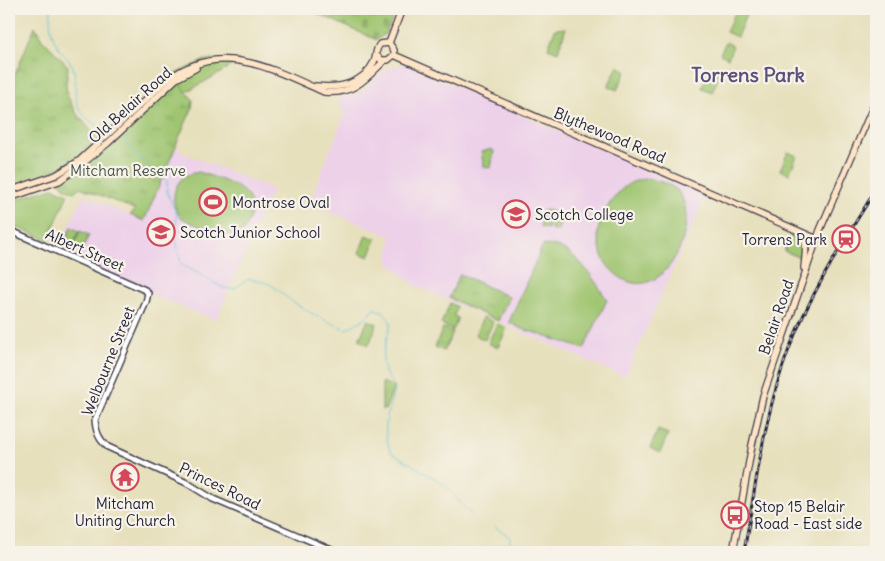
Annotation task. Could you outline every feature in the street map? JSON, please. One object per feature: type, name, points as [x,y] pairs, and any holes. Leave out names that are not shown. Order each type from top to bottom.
[{"type":"main road","points":[[389,43],[402,9]]},
{"type":"main road","points":[[389,43],[393,46],[394,55],[384,60],[379,59],[376,49],[380,44],[389,43]]},
{"type":"main road","name":"Old Belair Road","points":[[307,85],[339,87],[348,84],[359,79],[370,68],[376,54]]},
{"type":"main road","name":"Blythewood Road","points":[[394,55],[817,239]]},
{"type":"main road","name":"Old Belair Road","points":[[9,198],[59,181],[106,141],[175,77],[217,60],[253,62],[324,92],[334,93],[355,88],[384,60]]},
{"type":"main road","name":"Belair Road","points":[[733,552],[752,445],[763,396],[817,239],[876,100]]},
{"type":"main road","name":"Old Belair Road","points":[[9,191],[56,175],[106,141]]},
{"type":"main road","points":[[795,229],[805,238],[806,243],[804,275]]},
{"type":"street","name":"Albert Street","points":[[9,230],[145,290],[148,296]]},
{"type":"street","name":"Welbourne Street","points":[[98,436],[95,420],[148,296]]},
{"type":"street","name":"Princes Road","points":[[98,436],[108,447],[187,483],[213,499],[336,552]]},
{"type":"shaded area","name":"Scotch College","points":[[405,64],[702,194],[704,199],[625,377],[414,285],[388,262],[391,236],[309,204],[344,116],[338,98],[348,97],[364,90],[380,73],[394,66]]},
{"type":"shaded area","name":"Scotch Junior School","points":[[176,146],[186,154],[272,189],[216,320],[148,293],[58,251],[83,195],[144,221]]},
{"type":"green space","points":[[307,9],[397,9],[386,33],[377,40]]},
{"type":"green space","points":[[736,11],[746,15],[737,37],[726,32]]},
{"type":"green space","points":[[35,26],[42,39],[68,66],[66,86],[68,97],[76,113],[93,133],[104,135],[66,165],[9,190],[9,89]]},
{"type":"green space","points":[[566,28],[558,52],[548,48],[555,29]]},
{"type":"green space","points":[[726,42],[733,46],[728,58],[720,54]]},
{"type":"green space","points":[[205,60],[239,60],[186,92],[173,75]]},
{"type":"green space","points":[[618,66],[626,71],[617,90],[608,86]]},
{"type":"green space","points":[[711,68],[721,72],[712,92],[702,88]]},
{"type":"green space","name":"Mitcham Reserve","points":[[176,79],[193,100],[192,109],[144,221],[130,215],[136,210],[80,187],[74,192],[64,187],[59,181],[76,169]]},
{"type":"green space","points":[[492,149],[494,151],[491,168],[484,167],[481,152]]},
{"type":"green space","points":[[788,152],[797,156],[789,174],[780,170]]},
{"type":"green space","name":"Montrose Oval","points":[[199,172],[233,185],[249,198],[251,206],[250,217],[243,231],[230,235],[218,233],[190,222],[181,217],[177,212],[174,196],[177,185],[185,176]]},
{"type":"green space","points":[[650,179],[668,185],[678,191],[685,206],[686,223],[682,242],[674,259],[663,273],[649,282],[634,283],[617,275],[607,265],[603,258],[598,231],[603,216],[611,202],[622,189],[635,181]]},
{"type":"green space","points":[[53,188],[68,194],[48,240],[9,224],[9,201]]},
{"type":"green space","points":[[544,210],[552,211],[548,229],[540,227]]},
{"type":"green space","points":[[554,212],[562,214],[558,231],[551,229]]},
{"type":"green space","points":[[71,227],[79,231],[72,247],[64,243]]},
{"type":"green space","points":[[80,231],[89,235],[82,251],[73,247]]},
{"type":"green space","points":[[366,235],[376,239],[369,257],[359,253]]},
{"type":"green space","points":[[791,235],[801,245],[801,258],[784,251]]},
{"type":"green space","points":[[543,245],[557,246],[567,251],[581,263],[607,300],[584,349],[520,328],[509,322]]},
{"type":"green space","points":[[460,274],[509,297],[498,321],[449,298]]},
{"type":"green space","points":[[450,303],[457,307],[454,316],[458,318],[453,330],[441,324]]},
{"type":"green space","points":[[483,317],[493,322],[485,340],[475,335]]},
{"type":"green space","points":[[368,320],[377,324],[369,345],[359,340]]},
{"type":"green space","points":[[497,324],[507,328],[498,348],[488,343]]},
{"type":"green space","points":[[443,328],[453,332],[444,351],[435,347]]},
{"type":"green space","points":[[382,382],[394,387],[385,410],[382,409]]},
{"type":"green space","points":[[658,430],[668,434],[660,453],[650,448]]},
{"type":"waterway","points":[[51,9],[50,20],[53,35],[60,50],[72,65],[78,106],[88,119],[94,123],[112,127]]},
{"type":"waterway","points":[[121,134],[136,154],[167,181],[167,192],[177,215],[175,235],[181,264],[223,288],[234,289],[248,279],[264,282],[273,286],[306,310],[346,329],[361,321],[375,309],[384,312],[391,323],[384,348],[383,364],[385,372],[395,387],[388,411],[386,427],[386,435],[391,452],[445,485],[471,515]]},
{"type":"waterway","points":[[495,527],[510,537],[509,552]]},
{"type":"railway","points":[[744,552],[767,424],[780,374],[789,349],[807,307],[840,247],[876,189]]},
{"type":"place","name":"Montrose Oval","points":[[213,202]]},
{"type":"place","name":"Scotch College","points":[[516,214]]},
{"type":"place","name":"Scotch Junior School","points":[[161,232]]},
{"type":"place","name":"Torrens Park","points":[[846,239]]},
{"type":"place","name":"Mitcham Uniting Church","points":[[125,477]]},
{"type":"place","name":"Stop 15 Belair Road - East side","points":[[735,515]]},
{"type":"district","name":"Torrens Park","points":[[748,74]]}]
